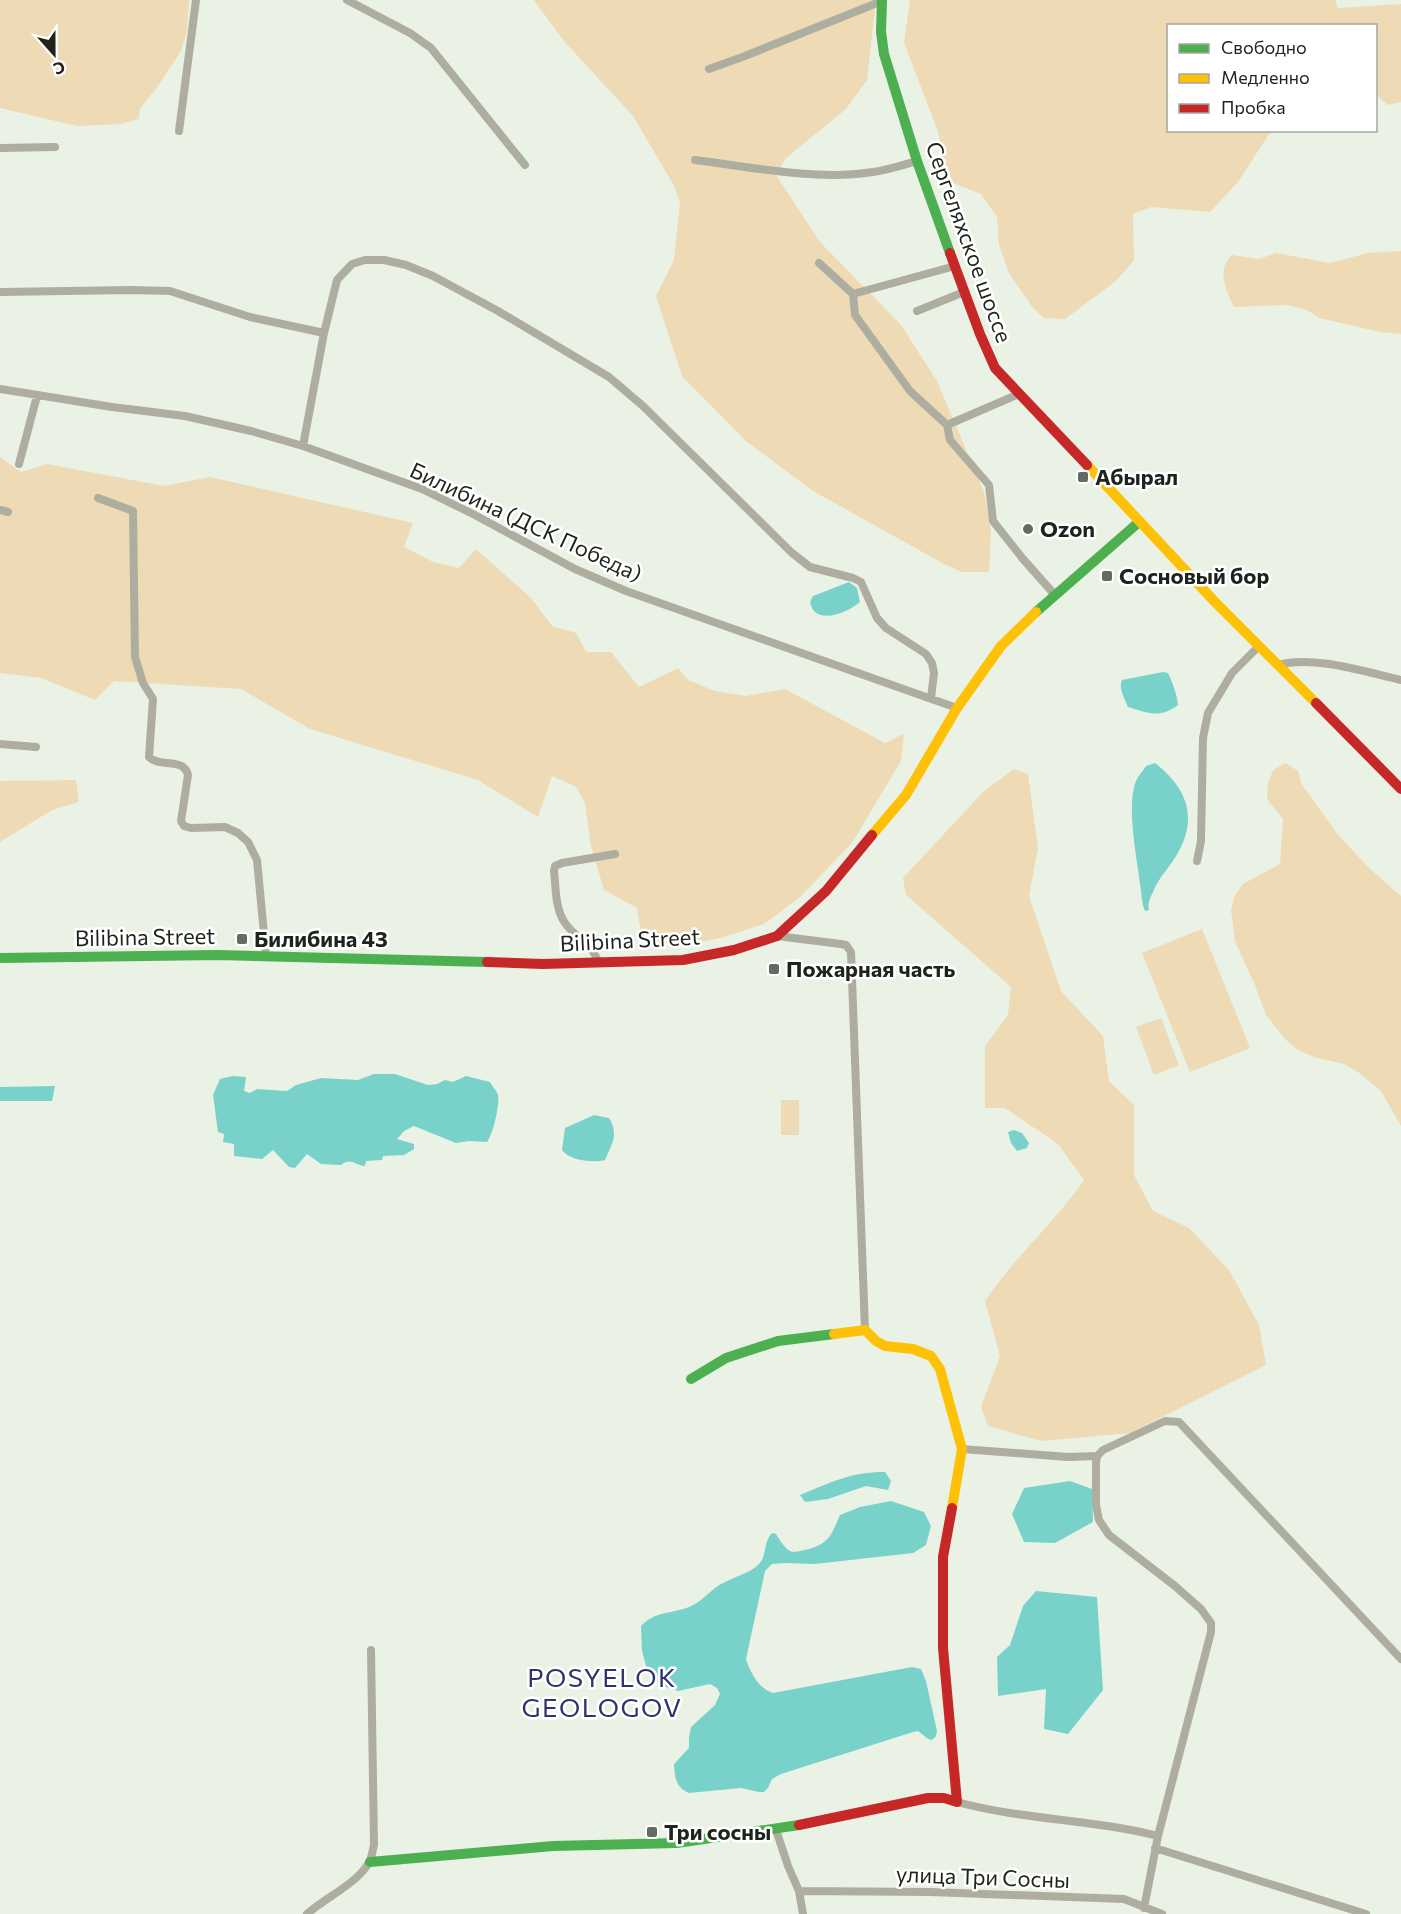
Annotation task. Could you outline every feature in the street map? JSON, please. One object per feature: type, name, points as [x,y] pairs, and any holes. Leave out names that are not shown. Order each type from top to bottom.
[{"type":"main road","name":"Сергеляхское шоссе","points":[[882,0],[884,54],[917,161],[964,292],[995,368],[1139,522],[1401,789]]},
{"type":"main road","name":"Bilibina Street","points":[[0,958],[266,955],[330,959],[599,963],[683,960],[734,950],[777,936],[826,891],[906,795],[957,708],[1001,646],[1055,595],[1139,522]]},
{"type":"main road","points":[[370,1862],[553,1846],[677,1844],[776,1830],[928,1798],[944,1798],[957,1802],[943,1648],[943,1557],[962,1449],[940,1370],[931,1356],[913,1348],[885,1346],[865,1330],[778,1341],[726,1358],[692,1379]]},
{"type":"street","points":[[179,131],[196,0]]},
{"type":"street","points":[[347,0],[410,33],[431,48],[525,165]]},
{"type":"street","points":[[709,69],[882,0]]},
{"type":"street","points":[[0,148],[55,147]]},
{"type":"street","points":[[694,160],[775,170],[853,174],[875,172],[917,161]]},
{"type":"street","points":[[303,446],[324,333],[337,280],[352,264],[365,260],[384,260],[406,265],[433,276],[566,350],[609,377],[643,406],[792,553],[810,567],[861,582],[877,618],[886,628],[926,654],[932,663],[934,673],[931,698]]},
{"type":"street","points":[[819,263],[854,294],[855,315],[910,391],[947,425],[950,440],[989,485],[993,521],[1055,595]]},
{"type":"street","points":[[854,294],[955,266]]},
{"type":"street","points":[[0,292],[170,291],[250,317],[324,333]]},
{"type":"street","points":[[917,310],[964,292]]},
{"type":"street","name":"Билибина (ДСК Победа)","points":[[0,388],[37,396],[185,416],[303,446],[422,489],[575,569],[626,591],[957,708]]},
{"type":"street","points":[[947,425],[1018,394]]},
{"type":"street","points":[[19,464],[37,396]]},
{"type":"street","points":[[98,498],[134,511],[135,657],[142,683],[153,699],[148,757],[152,760],[182,765],[186,770],[188,775],[181,821],[184,825],[191,828],[225,827],[248,842],[257,860],[266,955]]},
{"type":"street","points":[[1197,861],[1201,841],[1203,738],[1208,713],[1232,673],[1259,646]]},
{"type":"street","points":[[1278,665],[1290,662],[1310,662],[1401,680]]},
{"type":"street","points":[[0,744],[36,747]]},
{"type":"street","points":[[599,963],[594,951],[566,924],[559,912],[554,871],[555,866],[562,863],[615,854]]},
{"type":"street","points":[[777,936],[846,945],[851,952],[865,1330]]},
{"type":"street","points":[[962,1449],[1068,1457],[1097,1456],[1103,1450],[1165,1421],[1179,1422],[1401,1659]]},
{"type":"street","points":[[1097,1456],[1096,1505],[1099,1520],[1109,1535],[1201,1609],[1211,1623],[1211,1632],[1155,1848],[1144,1908]]},
{"type":"street","points":[[308,1914],[360,1874],[370,1862],[374,1845],[371,1650]]},
{"type":"street","points":[[957,1802],[987,1810],[1127,1828],[1158,1836]]},
{"type":"street","points":[[776,1830],[799,1891],[803,1914]]},
{"type":"street","points":[[1155,1848],[1366,1914]]},
{"type":"street","name":"улица Три Сосны","points":[[799,1891],[930,1892],[1124,1899],[1162,1914]]},
{"type":"shaded area","points":[[0,0],[189,0],[187,32],[181,51],[140,109],[139,119],[120,124],[77,126],[0,108]]},
{"type":"shaded area","points":[[534,0],[876,0],[867,80],[846,109],[786,158],[776,175],[820,242],[901,325],[937,381],[984,492],[991,531],[989,572],[962,572],[944,564],[813,491],[746,441],[682,376],[656,296],[674,260],[680,202],[673,184],[633,116],[563,40]]},
{"type":"shaded area","points":[[910,0],[1335,0],[1338,8],[1401,4],[1401,102],[1388,105],[1377,96],[1377,24],[1167,24],[1167,132],[1270,132],[1238,182],[1210,212],[1151,207],[1133,214],[1134,260],[1116,281],[1065,319],[1044,318],[1033,308],[1009,273],[999,245],[997,217],[981,194],[953,183],[943,158],[938,131],[904,43]]},
{"type":"shaded area","points":[[1401,251],[1401,334],[1380,332],[1319,318],[1307,310],[1287,305],[1234,307],[1224,281],[1224,267],[1232,255],[1259,259],[1276,253],[1330,263],[1368,253]]},
{"type":"shaded area","points":[[0,457],[21,472],[47,464],[164,486],[210,477],[413,523],[404,547],[433,562],[459,568],[476,549],[531,598],[552,626],[576,633],[586,652],[611,652],[639,687],[678,668],[688,680],[715,691],[746,696],[785,689],[885,743],[904,734],[901,761],[852,843],[799,898],[764,924],[721,938],[680,946],[642,938],[637,908],[604,890],[591,846],[585,803],[576,787],[552,776],[538,817],[478,780],[310,729],[241,689],[114,681],[95,700],[41,678],[0,673]]},
{"type":"shaded area","points":[[1286,763],[1298,771],[1302,785],[1339,836],[1370,869],[1401,896],[1401,1126],[1381,1091],[1358,1072],[1344,1064],[1314,1057],[1298,1050],[1286,1040],[1266,1015],[1235,941],[1231,911],[1234,897],[1243,884],[1280,864],[1283,819],[1267,799],[1268,784],[1273,770]]},
{"type":"shaded area","points":[[1014,769],[1028,774],[1038,848],[1029,896],[1061,991],[1103,1036],[1109,1081],[1134,1105],[1134,1175],[1153,1211],[1189,1228],[1229,1270],[1259,1325],[1266,1365],[1130,1433],[1041,1441],[988,1426],[981,1407],[1000,1356],[985,1301],[1008,1270],[1084,1180],[1058,1144],[1005,1108],[985,1108],[985,1046],[1008,1015],[1011,987],[906,895],[903,878],[984,791]]},
{"type":"shaded area","points":[[76,780],[79,802],[52,810],[0,842],[0,781]]},
{"type":"shaded area","points":[[1202,929],[1250,1048],[1190,1072],[1142,953]]},
{"type":"shaded area","points":[[1161,1018],[1179,1065],[1154,1075],[1136,1027]]},
{"type":"shaded area","points":[[781,1100],[799,1100],[799,1135],[781,1135]]},
{"type":"water","points":[[849,582],[857,588],[860,602],[844,612],[831,616],[819,614],[813,610],[810,602],[813,596]]},
{"type":"water","points":[[1168,673],[1178,705],[1165,712],[1154,714],[1128,707],[1121,690],[1122,680]]},
{"type":"water","points":[[1155,763],[1174,781],[1180,791],[1188,812],[1188,824],[1180,849],[1156,886],[1149,901],[1149,910],[1145,911],[1135,846],[1132,804],[1137,779],[1146,766]]},
{"type":"water","points":[[374,1074],[395,1074],[428,1085],[445,1080],[453,1082],[466,1076],[490,1082],[498,1099],[492,1133],[487,1142],[456,1143],[414,1126],[404,1131],[397,1139],[414,1144],[414,1149],[404,1155],[383,1156],[382,1160],[366,1161],[365,1166],[350,1162],[341,1165],[321,1164],[307,1154],[295,1168],[289,1167],[273,1150],[262,1159],[234,1156],[234,1144],[223,1142],[224,1134],[218,1132],[213,1095],[220,1079],[233,1076],[246,1077],[244,1091],[250,1093],[257,1089],[287,1091],[296,1085],[321,1078],[358,1080]]},
{"type":"water","points":[[55,1086],[52,1101],[0,1101],[0,1087]]},
{"type":"water","points":[[594,1115],[609,1118],[614,1129],[613,1139],[605,1160],[582,1160],[570,1157],[562,1150],[565,1128]]},
{"type":"water","points":[[1014,1130],[1022,1133],[1029,1143],[1027,1148],[1017,1151],[1011,1143],[1008,1132]]},
{"type":"water","points":[[885,1472],[891,1481],[888,1490],[866,1486],[828,1499],[805,1502],[800,1495],[851,1476]]},
{"type":"water","points":[[1070,1481],[1092,1489],[1093,1522],[1055,1543],[1024,1542],[1012,1514],[1024,1488]]},
{"type":"water","points":[[891,1501],[924,1512],[931,1526],[926,1545],[913,1553],[815,1564],[772,1564],[765,1571],[746,1659],[763,1688],[773,1693],[912,1667],[921,1669],[926,1681],[937,1731],[936,1736],[932,1740],[918,1731],[913,1732],[781,1774],[772,1779],[764,1792],[741,1788],[689,1793],[684,1791],[677,1781],[674,1764],[689,1748],[691,1727],[715,1705],[720,1694],[717,1688],[710,1684],[678,1691],[660,1685],[648,1673],[642,1651],[641,1626],[658,1615],[694,1604],[718,1586],[753,1569],[763,1559],[772,1533],[776,1534],[789,1551],[805,1550],[819,1545],[828,1538],[840,1515],[860,1507]]},
{"type":"water","points":[[1036,1591],[1097,1597],[1103,1690],[1068,1734],[1044,1729],[1046,1689],[998,1696],[997,1657],[1010,1645],[1023,1606]]},
{"type":"traffic: fast","points":[[882,0],[881,32],[884,54],[917,161],[950,253]]},
{"type":"traffic: fast","points":[[1036,612],[1139,522]]},
{"type":"traffic: fast","points":[[0,958],[218,955],[487,962]]},
{"type":"traffic: fast","points":[[691,1379],[726,1358],[778,1341],[834,1334]]},
{"type":"traffic: fast","points":[[370,1862],[553,1846],[677,1843],[799,1825]]},
{"type":"traffic: slow","points":[[1087,465],[1215,602],[1316,703]]},
{"type":"traffic: slow","points":[[872,835],[906,795],[957,708],[1001,646],[1036,612]]},
{"type":"traffic: slow","points":[[834,1334],[865,1330],[885,1346],[913,1349],[931,1356],[940,1369],[962,1449],[952,1508]]},
{"type":"traffic: jam","points":[[950,253],[995,368],[1087,465]]},
{"type":"traffic: jam","points":[[1316,703],[1401,789]]},
{"type":"traffic: jam","points":[[487,962],[543,964],[683,960],[734,950],[777,936],[826,891],[872,835]]},
{"type":"traffic: jam","points":[[799,1825],[928,1798],[944,1798],[957,1802],[943,1648],[943,1557],[952,1508]]},
{"type":"place","name":"Абырал","points":[[1083,477]]},
{"type":"place","name":"Ozon","points":[[1028,529]]},
{"type":"place","name":"Сосновый бор","points":[[1107,576]]},
{"type":"place","name":"Билибина 43","points":[[242,939]]},
{"type":"place","name":"Пожарная часть","points":[[774,969]]},
{"type":"place","name":"Три сосны","points":[[652,1832]]},
{"type":"district","name":"POSYELOK GEOLOGOV","points":[[602,1693]]}]
